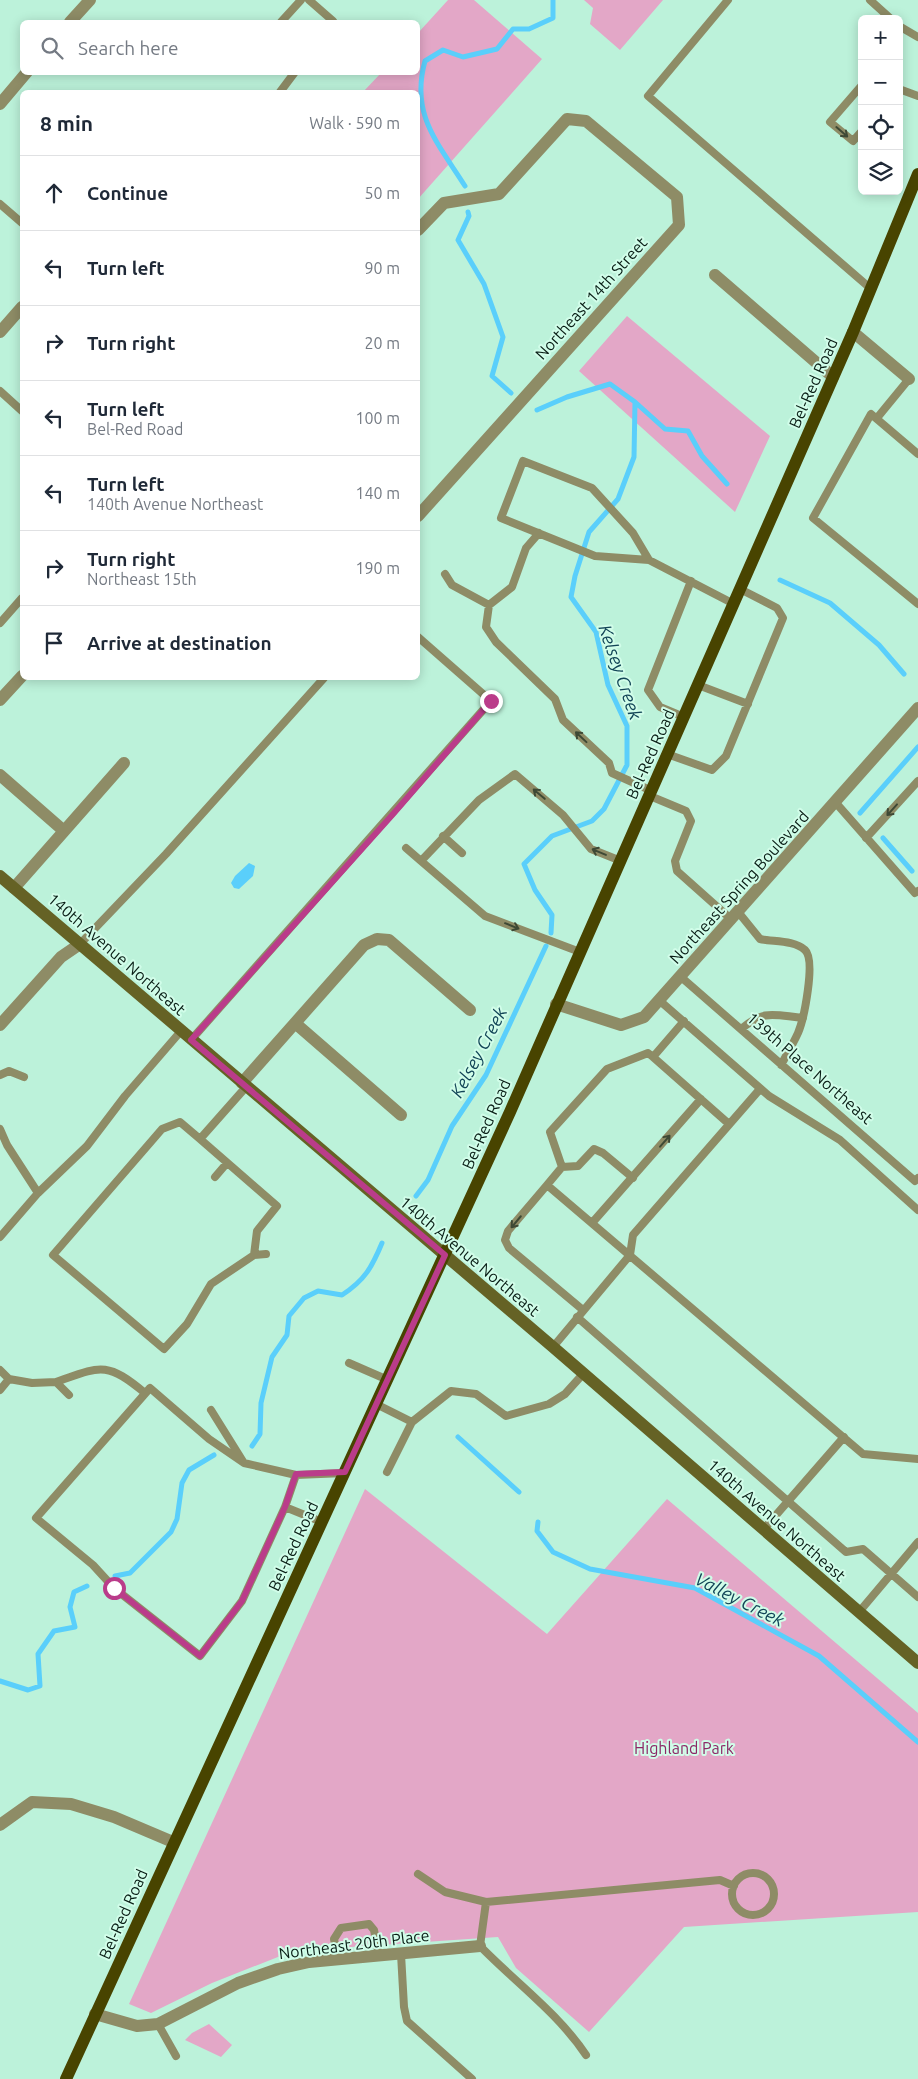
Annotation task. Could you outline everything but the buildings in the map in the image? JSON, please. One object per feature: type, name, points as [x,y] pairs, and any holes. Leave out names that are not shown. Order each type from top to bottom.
[{"type":"main road","name":"Bel-Red Road","points":[[66,2079],[445,1255],[734,604],[853,332],[918,174]]},
{"type":"main road","name":"140th Avenue Northeast","points":[[0,876],[445,1255],[918,1663]]},
{"type":"street","points":[[72,20],[90,0]]},
{"type":"street","points":[[0,104],[24,75]]},
{"type":"street","name":"Northeast 14th Street","points":[[420,228],[444,203],[499,194],[567,119],[586,121],[677,197],[679,225],[420,514]]},
{"type":"street","points":[[715,275],[833,377]]},
{"type":"street","points":[[0,332],[20,309]]},
{"type":"street","points":[[853,332],[910,379]]},
{"type":"street","points":[[0,700],[20,678]]},
{"type":"street","name":"Northeast Spring Boulevard","points":[[556,1004],[620,1025],[644,1017],[736,916],[918,708]]},
{"type":"street","points":[[14,888],[124,763]]},
{"type":"street","points":[[0,774],[64,831]]},
{"type":"street","points":[[244,1085],[295,1023],[364,945],[377,940],[389,940],[470,1010]]},
{"type":"street","points":[[0,1025],[61,957],[80,944]]},
{"type":"street","points":[[295,1023],[402,1115]]},
{"type":"street","points":[[0,1825],[32,1802],[71,1804],[122,1820],[174,1842]]},
{"type":"street","name":"Northeast 20th Place","points":[[95,2014],[137,2026],[158,2024],[238,1983],[310,1962],[480,1946]]},
{"type":"lane","points":[[283,20],[301,0]]},
{"type":"lane","points":[[310,0],[332,20]]},
{"type":"lane","points":[[728,0],[648,96],[870,288]]},
{"type":"lane","points":[[870,0],[887,15]]},
{"type":"lane","points":[[903,28],[918,37]]},
{"type":"lane","points":[[282,90],[293,75]]},
{"type":"lane","points":[[858,90],[830,122],[853,141],[858,135]]},
{"type":"lane","points":[[903,90],[918,96]]},
{"type":"lane","points":[[0,204],[20,221]]},
{"type":"lane","points":[[877,418],[910,379]]},
{"type":"lane","points":[[0,391],[20,409]]},
{"type":"lane","points":[[918,454],[871,414],[813,518],[918,604]]},
{"type":"lane","points":[[649,560],[634,533],[592,488],[524,461],[501,518],[595,556],[649,560],[734,604]]},
{"type":"lane","points":[[539,533],[526,548],[512,587],[489,605],[486,627],[496,642],[555,698],[563,720],[609,763],[612,773],[686,812],[691,821],[675,861],[677,870],[736,916],[760,939],[790,943],[800,946],[807,952],[810,963],[803,1018],[798,1034],[782,1065]]},
{"type":"lane","points":[[445,574],[452,586],[489,605]]},
{"type":"lane","points":[[684,717],[660,707],[648,690],[691,581]]},
{"type":"lane","points":[[668,754],[712,770],[726,756],[783,618],[777,608],[740,589]]},
{"type":"lane","points":[[0,623],[20,600]]},
{"type":"lane","points":[[191,1040],[394,813],[491,701],[420,639]]},
{"type":"lane","points":[[80,944],[166,854],[322,680]]},
{"type":"lane","points":[[698,685],[748,704]]},
{"type":"lane","points":[[421,861],[479,800],[514,774],[563,815],[591,849],[621,861]]},
{"type":"lane","points":[[866,838],[918,781]]},
{"type":"lane","points":[[836,803],[916,892]]},
{"type":"lane","points":[[443,836],[462,852]]},
{"type":"lane","points":[[406,848],[485,916],[580,952]]},
{"type":"lane","name":"139th Place Northeast","points":[[681,977],[915,1181],[918,1178]]},
{"type":"lane","points":[[660,1001],[760,1088],[840,1140],[918,1210]]},
{"type":"lane","points":[[741,1030],[756,1018],[767,1014],[803,1018]]},
{"type":"lane","points":[[653,1057],[684,1021]]},
{"type":"lane","points":[[0,1237],[38,1193],[87,1146],[125,1096],[181,1031]]},
{"type":"lane","points":[[562,1167],[550,1132],[607,1068],[648,1053],[729,1124]]},
{"type":"lane","points":[[0,1075],[9,1071],[24,1078]]},
{"type":"lane","points":[[200,1139],[244,1085]]},
{"type":"lane","points":[[552,1347],[630,1255],[633,1235],[760,1088]]},
{"type":"lane","points":[[592,1223],[701,1100]]},
{"type":"lane","points":[[254,1255],[257,1231],[277,1206],[180,1122],[162,1129],[54,1255],[164,1349],[187,1324],[211,1284],[254,1255],[266,1254]]},
{"type":"lane","points":[[0,1130],[15,1158],[38,1193]]},
{"type":"lane","points":[[583,1310],[509,1248],[505,1240],[508,1231],[562,1167],[578,1166],[594,1148],[603,1153],[633,1178]]},
{"type":"lane","points":[[215,1177],[227,1163]]},
{"type":"lane","points":[[547,1185],[863,1454],[918,1459]]},
{"type":"lane","points":[[577,1317],[846,1552],[863,1549],[918,1597]]},
{"type":"lane","points":[[349,1363],[388,1380]]},
{"type":"lane","points":[[0,1370],[9,1379],[32,1383],[56,1382],[97,1368],[113,1370],[146,1393]]},
{"type":"lane","points":[[387,1472],[412,1422],[451,1391],[476,1394],[506,1416],[549,1404],[565,1394],[583,1374]]},
{"type":"lane","points":[[0,1390],[9,1379]]},
{"type":"lane","points":[[56,1382],[69,1395]]},
{"type":"lane","points":[[296,1474],[285,1507],[242,1601],[200,1656],[114,1588],[93,1565],[36,1518],[150,1388],[209,1438],[244,1463],[296,1474],[345,1472]]},
{"type":"lane","points":[[376,1404],[412,1422]]},
{"type":"lane","points":[[211,1410],[244,1463]]},
{"type":"lane","points":[[763,1530],[844,1438]]},
{"type":"lane","points":[[285,1507],[322,1522]]},
{"type":"lane","points":[[859,1612],[918,1542]]},
{"type":"lane","points":[[749,1873],[763,1875],[772,1885],[774,1899],[766,1911],[753,1916],[746,1914],[740,1911],[732,1900],[734,1886],[742,1875],[749,1873]]},
{"type":"lane","points":[[418,1874],[445,1892],[486,1902],[720,1880],[734,1886]]},
{"type":"lane","points":[[486,1902],[480,1946],[545,2009],[586,2055]]},
{"type":"lane","points":[[338,1960],[334,1939],[341,1928],[368,1924],[374,1930],[379,1956]]},
{"type":"lane","points":[[401,1954],[404,2007],[407,2021],[472,2079]]},
{"type":"lane","points":[[158,2024],[176,2056]]},
{"type":"green space","points":[[448,0],[474,0],[542,59],[420,197],[420,90],[365,90],[379,75],[420,75],[420,31]]},
{"type":"green space","points":[[584,0],[663,0],[620,50],[590,24],[593,8]]},
{"type":"green space","points":[[627,316],[770,436],[735,512],[579,371]]},
{"type":"green space","name":"Highland Park","points":[[365,1489],[547,1634],[667,1499],[918,1713],[918,1912],[684,1927],[589,2032],[516,1968],[498,1937],[293,1951],[212,1983],[151,2013],[129,2004]]},
{"type":"green space","points":[[209,2024],[232,2045],[221,2057],[185,2040],[192,2033]]},
{"type":"water","points":[[249,863],[255,866],[253,876],[239,889],[234,888],[231,883],[235,876]]},
{"type":"waterway","name":"Kelsey Creek","points":[[465,186],[429,128],[424,113],[421,97],[421,80],[425,61],[443,50],[463,57],[497,49],[513,29],[529,29],[553,18],[553,0]]},
{"type":"waterway","name":"Kelsey Creek","points":[[468,212],[469,216],[458,240],[484,284],[503,337],[492,376],[511,393]]},
{"type":"waterway","name":"Kelsey Creek","points":[[537,410],[567,397],[610,384],[635,402],[634,457],[618,499],[589,532],[575,576],[571,597],[596,632],[608,685],[627,726],[627,765],[604,809],[592,821],[552,836],[524,864],[535,890],[552,915],[551,933]]},
{"type":"waterway","points":[[635,402],[665,429],[688,431],[702,456],[727,484]]},
{"type":"waterway","points":[[780,580],[830,603],[879,645],[904,674]]},
{"type":"waterway","points":[[860,813],[918,747]]},
{"type":"waterway","points":[[883,838],[912,871]]},
{"type":"waterway","name":"Kelsey Creek","points":[[416,1196],[428,1180],[452,1126],[486,1075],[546,946]]},
{"type":"waterway","name":"Kelsey Creek","points":[[252,1446],[260,1434],[261,1403],[272,1357],[287,1335],[289,1316],[304,1298],[318,1291],[342,1295],[357,1284],[375,1259],[382,1243]]},
{"type":"waterway","name":"Valley Creek","points":[[458,1437],[519,1492]]},
{"type":"waterway","name":"Kelsey Creek","points":[[115,1576],[130,1573],[171,1532],[177,1519],[182,1483],[189,1470],[214,1455]]},
{"type":"waterway","name":"Valley Creek","points":[[538,1522],[537,1531],[553,1552],[590,1569],[695,1588],[819,1656],[918,1742]]},
{"type":"waterway","name":"Kelsey Creek","points":[[0,1681],[28,1690],[40,1686],[38,1654],[54,1631],[75,1627],[70,1607],[74,1592],[87,1586]]},
{"type":"route","points":[[114,1588],[200,1656],[242,1601],[285,1507],[296,1474],[345,1472],[445,1255],[191,1040],[394,813],[491,701]]}]
